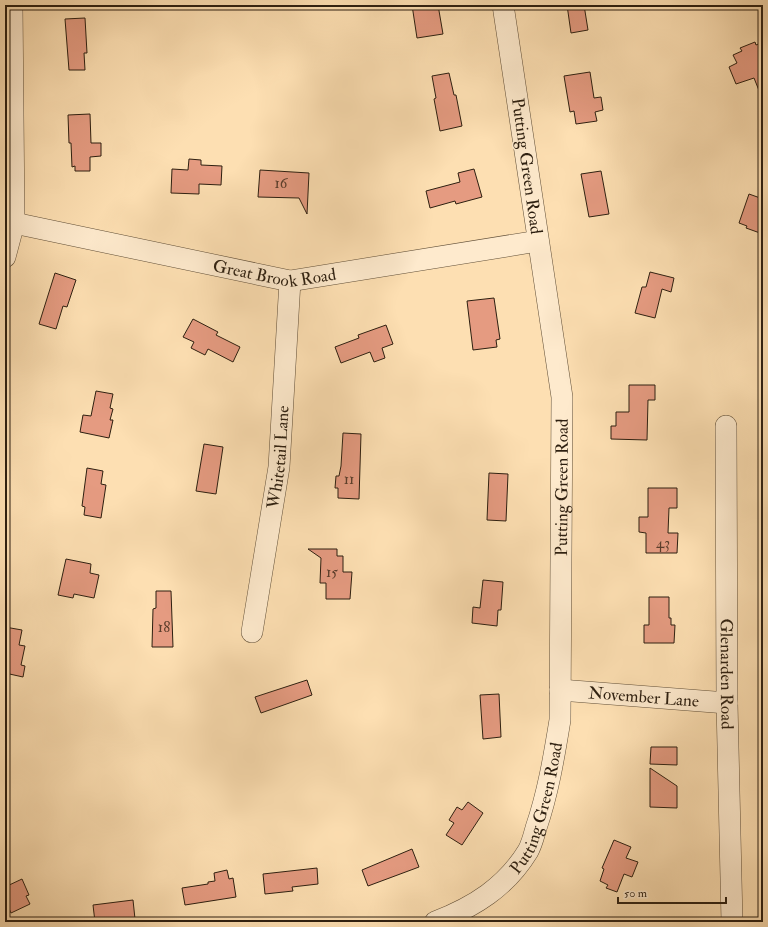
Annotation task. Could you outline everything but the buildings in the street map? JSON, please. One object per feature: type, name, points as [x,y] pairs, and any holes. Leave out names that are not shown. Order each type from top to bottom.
[{"type":"street","points":[[5,257],[14,223],[12,5]]},
{"type":"street","name":"Putting Green Road","points":[[435,922],[465,910],[503,883],[529,850],[542,812],[560,720],[562,398],[504,5]]},
{"type":"street","name":"Great Brook Road","points":[[14,223],[290,281],[538,241]]},
{"type":"street","name":"Whitetail Lane","points":[[252,632],[280,467],[290,281]]},
{"type":"street","name":"Glenarden Road","points":[[726,426],[727,703],[732,922]]},
{"type":"street","name":"November Lane","points":[[560,690],[727,703]]}]
